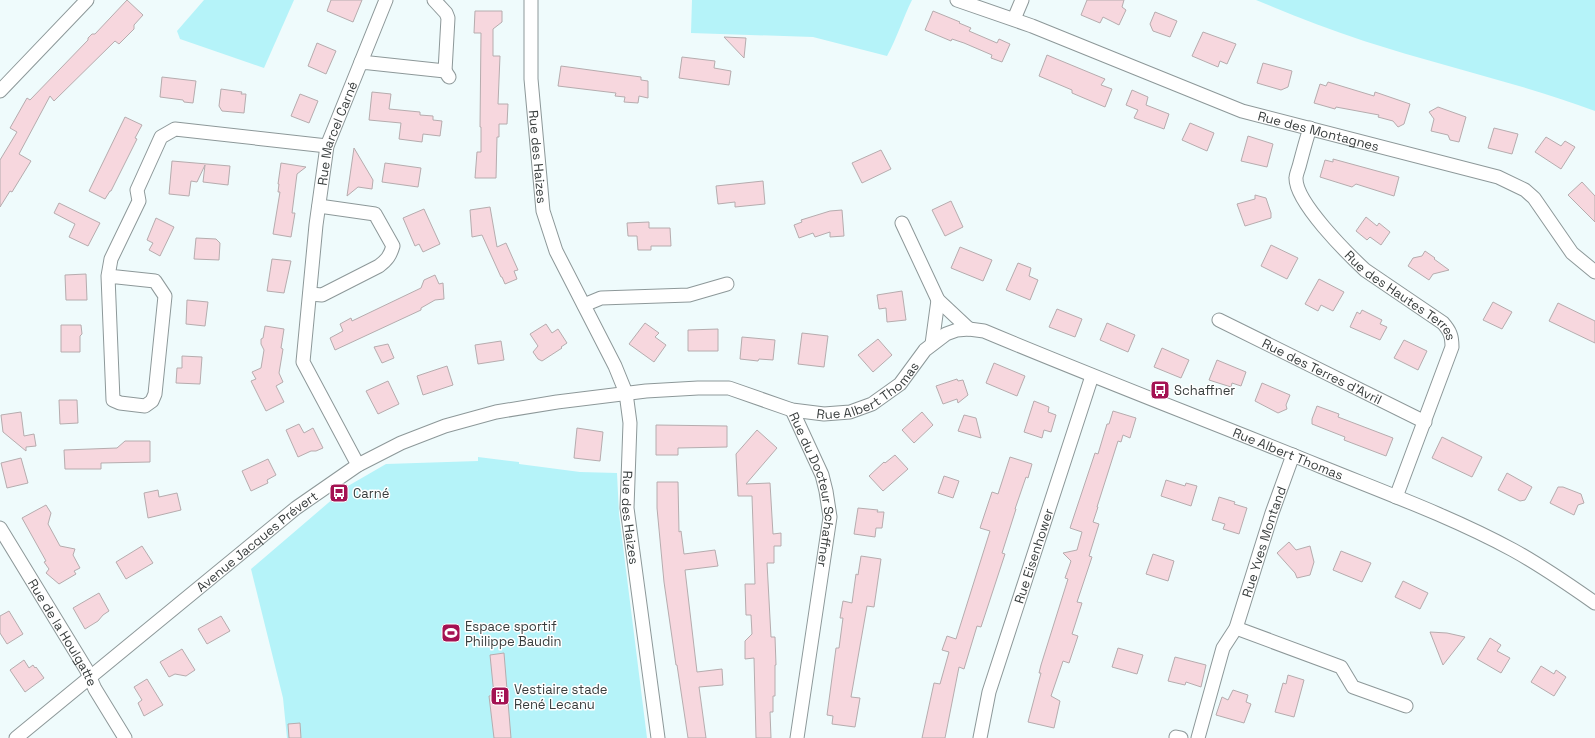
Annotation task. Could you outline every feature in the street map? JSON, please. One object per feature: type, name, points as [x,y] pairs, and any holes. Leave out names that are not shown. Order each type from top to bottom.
[{"type":"street","points":[[0,91],[87,0]]},
{"type":"street","name":"Rue Marcel Carné","points":[[358,465],[303,362],[319,206],[327,146],[386,0]]},
{"type":"street","points":[[361,62],[447,74],[448,18],[434,0]]},
{"type":"street","name":"Rue des Haizes","points":[[531,0],[532,79],[543,211],[556,251],[622,381],[626,393],[630,423],[627,508],[658,738]]},
{"type":"street","name":"Rue des Montagnes","points":[[957,0],[1014,19],[1242,111],[1498,177],[1513,183],[1525,190],[1534,198],[1572,253],[1595,272]]},
{"type":"street","points":[[1014,19],[1022,0]]},
{"type":"street","points":[[108,276],[155,281],[166,296],[155,394],[152,401],[146,406],[120,403],[113,400],[108,276],[111,259],[139,201],[137,190],[161,138],[175,128],[327,146]]},
{"type":"street","name":"Rue des Hautes Terres","points":[[1310,128],[1296,178],[1298,189],[1306,203],[1340,244],[1365,270],[1443,323],[1449,330],[1452,337],[1452,347],[1396,497]]},
{"type":"street","points":[[310,294],[322,295],[379,266],[390,255],[393,246],[375,214],[319,206]]},
{"type":"street","points":[[902,222],[938,300],[969,329]]},
{"type":"street","points":[[584,305],[601,298],[689,295],[727,284]]},
{"type":"street","name":"Rue Albert Thomas","points":[[932,344],[938,300]]},
{"type":"street","name":"Rue des Terres d'Avril","points":[[1219,320],[1425,422]]},
{"type":"street","name":"Rue Albert Thomas","points":[[792,410],[831,413],[850,412],[872,404],[900,384],[925,350],[946,334],[957,330],[969,329],[984,331],[1092,376],[1293,455],[1454,522],[1512,550],[1555,575],[1595,603]]},
{"type":"street","name":"Rue Eisenhower","points":[[980,738],[989,692],[1092,376]]},
{"type":"street","name":"Rue du Docteur Schaffner","points":[[626,393],[698,388],[729,388],[792,410],[822,475],[830,517],[797,738]]},
{"type":"street","name":"Avenue Jacques Prévert","points":[[16,738],[296,508],[358,465],[401,443],[446,426],[496,412],[626,393]]},
{"type":"street","name":"Rue Yves Montand","points":[[1198,738],[1223,648],[1236,628],[1272,513],[1293,455]]},
{"type":"street","name":"Rue de la Houlgatte","points":[[0,528],[86,669],[125,738]]},
{"type":"street","points":[[1236,628],[1341,667],[1353,687],[1406,706]]},
{"type":"shaded area","points":[[204,0],[294,0],[264,68],[180,39],[177,31]]},
{"type":"shaded area","points":[[692,0],[912,0],[887,56],[813,37],[691,33]]},
{"type":"shaded area","points":[[1256,0],[1595,0],[1595,111],[1509,83],[1364,41],[1310,22]]},
{"type":"shaded area","name":"Espace sportif Philippe Baudin","points":[[478,457],[580,472],[617,473],[619,514],[647,738],[287,738],[283,698],[251,569],[348,486],[386,464],[478,461]]},
{"type":"building","points":[[127,0],[143,15],[134,25],[134,29],[119,44],[115,41],[54,101],[50,96],[19,154],[31,161],[12,192],[10,191],[0,207],[0,160],[17,132],[10,128],[27,98],[30,100],[88,40],[88,38],[92,34],[95,34]]},
{"type":"building","points":[[331,0],[362,0],[353,22],[327,11]]},
{"type":"building","points":[[1087,0],[1124,0],[1122,7],[1126,10],[1119,25],[1103,17],[1100,23],[1081,15]]},
{"type":"building","points":[[475,11],[502,11],[502,22],[493,29],[493,56],[500,56],[498,104],[508,104],[507,124],[499,124],[499,137],[497,137],[496,178],[475,178],[477,152],[481,152],[481,33],[474,33]]},
{"type":"building","points":[[933,11],[960,22],[959,23],[971,28],[969,31],[997,43],[999,39],[1010,44],[1002,62],[991,58],[992,55],[964,43],[952,39],[951,41],[925,30]]},
{"type":"building","points":[[1155,12],[1177,21],[1170,37],[1153,31],[1150,24]]},
{"type":"building","points":[[1203,32],[1236,44],[1227,64],[1220,61],[1218,67],[1192,56]]},
{"type":"building","points":[[724,37],[746,38],[744,58]]},
{"type":"building","points":[[317,43],[336,51],[326,74],[308,66]]},
{"type":"building","points":[[1047,55],[1105,79],[1101,85],[1112,89],[1105,107],[1072,93],[1072,90],[1039,76]]},
{"type":"building","points":[[682,57],[715,61],[714,68],[731,71],[729,85],[679,78]]},
{"type":"building","points":[[1263,63],[1292,71],[1288,87],[1281,90],[1257,83]]},
{"type":"building","points":[[561,66],[641,77],[641,80],[648,81],[648,98],[639,96],[638,103],[624,102],[625,97],[615,96],[616,93],[558,86]]},
{"type":"building","points":[[162,77],[196,81],[193,103],[160,97]]},
{"type":"building","points":[[1328,82],[1374,96],[1375,92],[1410,104],[1404,124],[1398,127],[1393,121],[1378,117],[1379,115],[1336,107],[1335,109],[1314,103],[1320,84],[1326,86]]},
{"type":"building","points":[[221,89],[246,94],[244,113],[222,111],[219,106]]},
{"type":"building","points":[[1132,90],[1148,97],[1146,105],[1169,114],[1164,129],[1134,118],[1138,110],[1126,105]]},
{"type":"building","points":[[372,92],[391,94],[389,109],[420,112],[420,115],[433,116],[433,120],[442,121],[440,136],[423,134],[422,142],[399,139],[401,123],[369,120]]},
{"type":"building","points":[[300,94],[318,101],[309,123],[291,116]]},
{"type":"building","points":[[1438,107],[1466,117],[1459,142],[1450,140],[1448,135],[1431,131],[1434,119],[1429,112]]},
{"type":"building","points":[[125,117],[142,125],[135,138],[137,139],[111,191],[105,199],[89,191]]},
{"type":"building","points":[[1190,123],[1214,133],[1207,151],[1182,140]]},
{"type":"building","points":[[1494,128],[1518,134],[1512,154],[1488,148]]},
{"type":"building","points":[[1248,136],[1273,144],[1267,167],[1241,161]]},
{"type":"building","points":[[1546,137],[1561,146],[1565,141],[1575,147],[1561,169],[1535,152]]},
{"type":"building","points":[[354,148],[373,180],[372,189],[358,187],[347,196]]},
{"type":"building","points":[[881,150],[891,169],[862,183],[852,163]]},
{"type":"building","points":[[1333,159],[1399,177],[1394,196],[1356,184],[1352,187],[1320,177],[1325,160],[1333,162]]},
{"type":"building","points":[[172,161],[230,166],[228,185],[203,182],[205,165],[197,182],[191,181],[189,196],[169,194]]},
{"type":"building","points":[[281,163],[306,167],[297,174],[292,213],[295,213],[291,237],[273,234],[280,192],[278,192],[278,184]]},
{"type":"building","points":[[385,163],[421,168],[418,187],[382,182]]},
{"type":"building","points":[[763,181],[765,204],[735,207],[735,202],[718,204],[716,186]]},
{"type":"building","points":[[1582,182],[1595,196],[1595,222],[1568,195]]},
{"type":"building","points":[[1255,195],[1266,198],[1271,213],[1271,218],[1245,226],[1237,204],[1255,199]]},
{"type":"building","points":[[951,201],[963,227],[945,236],[932,210]]},
{"type":"building","points":[[59,203],[100,223],[88,246],[69,237],[75,224],[54,213]]},
{"type":"building","points":[[490,207],[497,247],[506,243],[518,270],[514,271],[517,279],[505,284],[482,235],[472,237],[470,210]]},
{"type":"building","points":[[424,209],[440,244],[423,252],[419,244],[415,246],[403,218]]},
{"type":"building","points":[[842,210],[844,236],[830,237],[830,232],[815,237],[813,233],[799,238],[794,225],[802,222],[801,220],[830,211]]},
{"type":"building","points":[[1366,217],[1377,226],[1379,223],[1390,232],[1381,245],[1370,237],[1367,240],[1356,231]]},
{"type":"building","points":[[156,218],[174,227],[160,256],[149,250],[153,243],[147,240]]},
{"type":"building","points":[[649,222],[649,228],[670,228],[671,246],[651,246],[651,250],[638,250],[637,236],[628,236],[627,223]]},
{"type":"building","points":[[196,238],[216,239],[220,243],[219,260],[194,259]]},
{"type":"building","points":[[1271,245],[1298,258],[1287,279],[1261,266]]},
{"type":"building","points":[[960,247],[992,260],[983,281],[951,268]]},
{"type":"building","points":[[1425,251],[1449,270],[1433,274],[1429,280],[1408,266],[1413,258],[1422,256]]},
{"type":"building","points":[[272,259],[291,261],[284,293],[267,291]]},
{"type":"building","points":[[1018,263],[1031,268],[1029,276],[1038,280],[1030,300],[1006,290]]},
{"type":"building","points":[[86,274],[87,300],[66,300],[65,275]]},
{"type":"building","points":[[435,275],[439,284],[443,283],[444,299],[435,300],[421,308],[421,310],[335,350],[330,338],[343,331],[340,324],[351,318],[352,321],[421,288],[424,280]]},
{"type":"building","points":[[1319,279],[1344,292],[1333,311],[1321,305],[1318,311],[1305,304]]},
{"type":"building","points":[[902,291],[906,320],[887,322],[886,308],[879,309],[877,295]]},
{"type":"building","points":[[187,300],[208,302],[205,326],[186,324]]},
{"type":"building","points":[[1493,302],[1512,312],[1502,329],[1483,320]]},
{"type":"building","points":[[1558,303],[1595,321],[1595,343],[1549,321]]},
{"type":"building","points":[[1057,309],[1082,319],[1075,337],[1049,327]]},
{"type":"building","points":[[1362,310],[1382,320],[1380,324],[1387,327],[1380,340],[1350,327],[1357,312],[1360,314]]},
{"type":"building","points":[[645,323],[659,333],[655,337],[666,345],[654,362],[629,344]]},
{"type":"building","points":[[1107,323],[1135,335],[1128,352],[1100,340]]},
{"type":"building","points":[[546,324],[552,333],[558,329],[567,343],[542,361],[538,359],[533,352],[538,346],[530,334]]},
{"type":"building","points":[[61,325],[81,325],[82,334],[80,336],[80,352],[61,352]]},
{"type":"building","points":[[265,326],[284,329],[281,348],[283,349],[279,373],[283,382],[276,386],[284,402],[266,411],[251,381],[256,379],[252,372],[261,368],[264,350],[261,344],[261,339],[263,338]]},
{"type":"building","points":[[718,329],[718,351],[688,351],[688,330]]},
{"type":"building","points":[[802,333],[828,336],[824,367],[798,364]]},
{"type":"building","points":[[742,337],[775,340],[773,360],[759,359],[758,361],[740,359]]},
{"type":"building","points":[[878,339],[892,355],[873,372],[858,355]]},
{"type":"building","points":[[1404,340],[1427,351],[1418,370],[1394,358]]},
{"type":"building","points":[[501,341],[504,360],[478,364],[475,345]]},
{"type":"building","points":[[388,344],[394,358],[382,363],[374,347]]},
{"type":"building","points":[[1162,348],[1189,360],[1181,378],[1154,367]]},
{"type":"building","points":[[182,356],[202,357],[200,384],[176,383],[177,368],[182,368]]},
{"type":"building","points":[[1217,360],[1246,372],[1241,386],[1232,383],[1231,387],[1209,380]]},
{"type":"building","points":[[994,363],[1025,376],[1017,396],[986,383]]},
{"type":"building","points":[[447,366],[453,385],[423,395],[417,376]]},
{"type":"building","points":[[957,379],[958,381],[963,380],[968,395],[958,403],[957,399],[943,404],[936,386]]},
{"type":"building","points":[[388,381],[399,404],[378,414],[366,391]]},
{"type":"building","points":[[1262,383],[1290,395],[1286,405],[1287,409],[1278,413],[1255,401]]},
{"type":"building","points":[[59,400],[77,400],[78,423],[60,424]]},
{"type":"building","points":[[1034,401],[1049,407],[1048,412],[1056,415],[1051,432],[1044,430],[1042,438],[1024,432]]},
{"type":"building","points":[[1317,406],[1339,414],[1338,417],[1393,438],[1386,456],[1344,440],[1345,437],[1312,424],[1312,419]]},
{"type":"building","points":[[1113,411],[1136,418],[1130,438],[1123,435],[1121,442],[1118,441],[1093,522],[1099,524],[1089,556],[1092,557],[1077,602],[1082,603],[1072,634],[1078,636],[1069,663],[1063,661],[1051,696],[1060,701],[1054,728],[1028,722],[1041,673],[1039,673],[1041,665],[1068,579],[1065,578],[1071,561],[1063,553],[1077,550],[1082,532],[1070,528],[1095,453],[1098,454],[1107,424],[1109,424]]},
{"type":"building","points":[[21,412],[24,436],[34,434],[36,446],[26,447],[26,451],[3,432],[1,415]]},
{"type":"building","points":[[922,412],[933,425],[914,443],[902,430]]},
{"type":"building","points":[[964,415],[976,418],[981,438],[958,431]]},
{"type":"building","points":[[299,424],[304,433],[313,428],[323,448],[316,451],[311,451],[298,457],[286,430]]},
{"type":"building","points":[[656,425],[727,426],[727,447],[678,448],[678,455],[656,455]]},
{"type":"building","points":[[577,428],[603,432],[600,461],[574,458]]},
{"type":"building","points":[[757,430],[777,448],[746,484],[770,483],[773,534],[781,533],[781,546],[774,546],[774,563],[767,563],[771,637],[775,637],[776,665],[773,712],[770,712],[771,738],[756,738],[754,658],[745,659],[745,641],[752,634],[751,615],[746,615],[745,584],[755,584],[752,496],[738,496],[736,454]]},
{"type":"building","points":[[1442,437],[1482,457],[1472,477],[1432,458]]},
{"type":"building","points":[[125,441],[150,441],[150,462],[101,463],[101,469],[65,469],[64,450],[117,448]]},
{"type":"building","points":[[895,455],[908,469],[883,491],[869,476],[884,462],[885,463]]},
{"type":"building","points":[[1010,457],[1032,464],[1028,478],[1026,477],[1015,509],[1002,553],[1005,554],[981,627],[977,626],[964,669],[959,667],[945,738],[922,738],[934,683],[940,684],[949,652],[942,650],[947,636],[956,639],[990,531],[980,528],[992,492],[998,494]]},
{"type":"building","points":[[21,458],[28,483],[7,488],[1,463]]},
{"type":"building","points":[[268,459],[276,475],[267,480],[268,483],[251,491],[242,471]]},
{"type":"building","points":[[1507,473],[1532,487],[1525,500],[1520,501],[1498,490]]},
{"type":"building","points":[[944,476],[959,481],[953,498],[938,493]]},
{"type":"building","points":[[1166,480],[1185,486],[1186,483],[1197,486],[1191,506],[1161,496]]},
{"type":"building","points":[[657,482],[678,482],[679,532],[681,531],[684,554],[715,550],[718,566],[685,570],[697,672],[722,669],[723,685],[699,687],[706,738],[688,738],[664,582],[657,508]]},
{"type":"building","points":[[1558,487],[1563,487],[1581,494],[1584,503],[1578,505],[1574,515],[1550,503]]},
{"type":"building","points":[[158,490],[159,497],[177,493],[181,510],[148,518],[144,493]]},
{"type":"building","points":[[1219,497],[1247,508],[1239,534],[1223,529],[1225,524],[1212,520]]},
{"type":"building","points":[[46,505],[51,513],[48,524],[60,546],[75,549],[73,555],[80,568],[74,571],[76,574],[59,584],[46,573],[49,569],[44,562],[46,561],[22,518]]},
{"type":"building","points":[[858,508],[884,512],[882,528],[876,528],[875,537],[854,534]]},
{"type":"building","points":[[1289,542],[1296,550],[1310,546],[1314,562],[1310,575],[1297,578],[1295,573],[1277,553]]},
{"type":"building","points":[[142,546],[153,563],[126,579],[116,562]]},
{"type":"building","points":[[1341,551],[1371,563],[1362,582],[1333,570]]},
{"type":"building","points":[[1153,554],[1174,561],[1168,581],[1146,574]]},
{"type":"building","points":[[861,556],[881,559],[874,607],[867,606],[851,697],[860,698],[855,727],[832,724],[833,716],[827,715],[836,648],[839,648],[843,618],[840,618],[843,601],[852,603],[856,574],[858,575]]},
{"type":"building","points":[[1403,581],[1428,593],[1420,609],[1395,597]]},
{"type":"building","points":[[99,593],[109,611],[98,621],[85,629],[73,608]]},
{"type":"building","points":[[9,611],[23,634],[7,644],[0,633],[0,616]]},
{"type":"building","points":[[221,616],[230,631],[207,644],[198,629]]},
{"type":"building","points":[[1430,632],[1447,633],[1465,637],[1443,665]]},
{"type":"building","points":[[1490,638],[1501,645],[1497,651],[1510,658],[1501,673],[1477,659]]},
{"type":"building","points":[[1118,648],[1143,655],[1137,674],[1112,667]]},
{"type":"building","points":[[182,649],[195,670],[186,676],[175,674],[169,677],[160,662]]},
{"type":"building","name":"Vestiaire stade René Lecanu","points":[[504,653],[511,738],[494,738],[489,696],[494,695],[490,655]]},
{"type":"building","points":[[1175,657],[1206,665],[1201,687],[1186,682],[1185,685],[1168,681]]},
{"type":"building","points":[[24,660],[29,668],[33,665],[35,668],[36,667],[44,678],[25,692],[10,670]]},
{"type":"building","points":[[1541,666],[1554,674],[1556,670],[1566,677],[1554,696],[1531,682]]},
{"type":"building","points":[[1288,675],[1304,680],[1294,717],[1275,712],[1283,683],[1286,684]]},
{"type":"building","points":[[147,679],[163,705],[144,716],[138,703],[142,700],[134,687]]},
{"type":"building","points":[[1233,690],[1248,695],[1246,702],[1251,704],[1244,723],[1216,715],[1222,697],[1228,700]]},
{"type":"building","points":[[300,723],[301,738],[289,738],[288,724]]},
{"type":"place","name":"Schaffner","points":[[1160,390]]},
{"type":"place","name":"Carné","points":[[339,493]]},
{"type":"place","name":"Espace sportif Philippe Baudin","points":[[451,633]]},
{"type":"place","name":"Vestiaire stade René Lecanu","points":[[500,696]]}]
